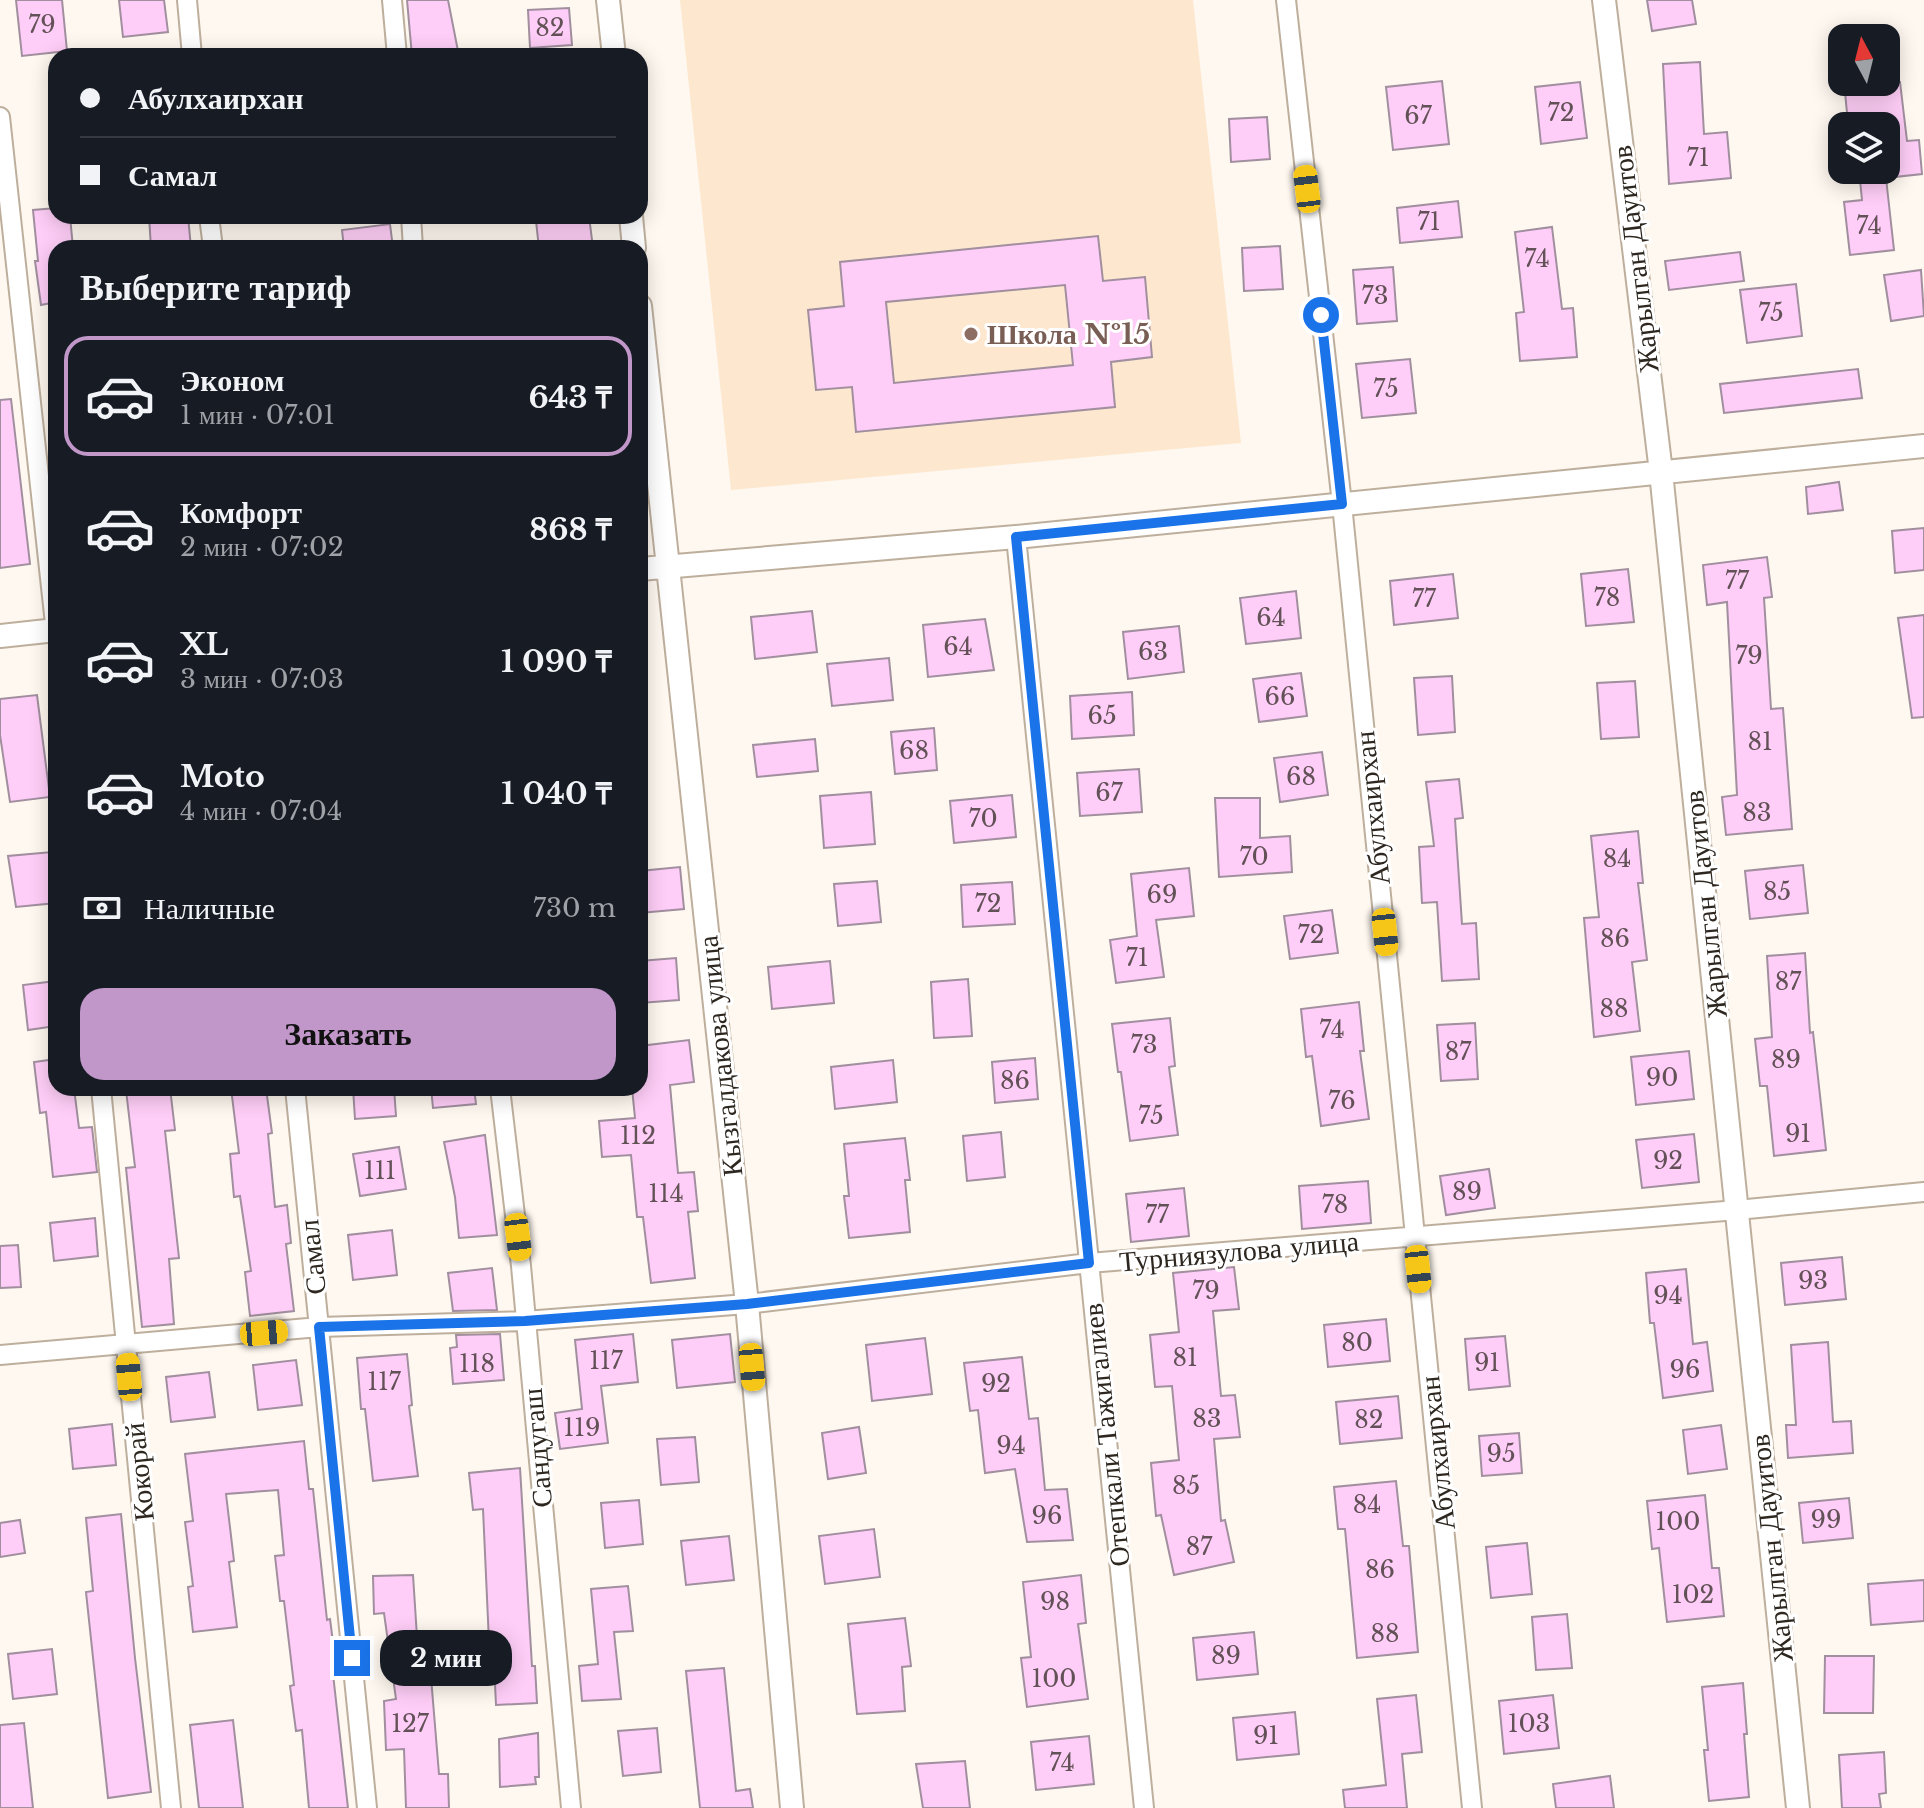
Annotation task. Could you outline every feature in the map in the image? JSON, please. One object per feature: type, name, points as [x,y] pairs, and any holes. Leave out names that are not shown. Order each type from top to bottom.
[{"type":"street","points":[[187,0],[191,48]]},
{"type":"street","points":[[392,0],[396,48]]},
{"type":"street","points":[[608,0],[613,48]]},
{"type":"street","name":"Абулхаирхан","points":[[1286,0],[1342,504],[1472,1808]]},
{"type":"street","name":"Жарылган Дауитов","points":[[1604,0],[1661,472],[1798,1808]]},
{"type":"street","points":[[0,117],[48,558]]},
{"type":"street","name":"Кызгалдакова улица","points":[[648,380],[747,1304],[792,1808]]},
{"type":"street","points":[[648,568],[1016,537],[1924,446]]},
{"type":"street","name":"Отепкали Тажигалиев","points":[[1016,537],[1144,1808]]},
{"type":"street","points":[[0,636],[48,632]]},
{"type":"street","name":"Кокорай","points":[[102,1096],[171,1808]]},
{"type":"street","name":"Самал","points":[[296,1096],[367,1808]]},
{"type":"street","name":"Сандугаш","points":[[501,1096],[571,1808]]},
{"type":"street","name":"Турниязулова улица","points":[[0,1355],[319,1327],[525,1321],[747,1304],[1089,1263],[1924,1192]]},
{"type":"shaded area","name":"Школа №15","points":[[680,0],[1193,0],[1241,443],[731,490]]},
{"type":"building","points":[[16,0],[62,0],[67,48],[48,48],[48,53],[22,56]]},
{"type":"building","points":[[119,0],[164,0],[168,32],[123,37]]},
{"type":"building","points":[[407,0],[448,0],[457,48],[411,48]]},
{"type":"building","points":[[1647,0],[1692,0],[1696,24],[1652,31]]},
{"type":"building","points":[[569,8],[572,45],[530,48],[528,10]]},
{"type":"building","points":[[1700,62],[1704,134],[1727,132],[1731,178],[1669,184],[1663,64]]},
{"type":"building","points":[[1442,81],[1449,144],[1393,150],[1386,87]]},
{"type":"building","points":[[1580,82],[1587,138],[1541,144],[1535,87]]},
{"type":"building","points":[[1900,82],[1907,141],[1919,140],[1922,174],[1900,176],[1900,112],[1847,112],[1845,96],[1900,96]]},
{"type":"building","points":[[1267,117],[1270,159],[1231,162],[1229,119]]},
{"type":"building","points":[[1860,184],[1887,184],[1894,250],[1850,255],[1844,202],[1862,200]]},
{"type":"building","points":[[1458,201],[1462,237],[1400,243],[1397,208]]},
{"type":"building","points":[[48,209],[48,224],[71,224],[72,240],[48,240],[48,304],[41,305],[35,261],[38,261],[33,210]]},
{"type":"building","points":[[150,224],[189,224],[190,240],[150,240]]},
{"type":"building","points":[[390,224],[392,240],[343,240],[342,230]]},
{"type":"building","points":[[536,224],[590,224],[592,240],[538,240]]},
{"type":"building","points":[[1552,227],[1562,309],[1573,308],[1577,357],[1520,361],[1516,313],[1524,312],[1515,232]]},
{"type":"building","name":"Школа №15","points":[[1098,236],[1103,281],[1145,277],[1152,357],[1111,362],[1115,407],[856,432],[852,387],[816,390],[808,310],[844,306],[840,262]],"holes":[[[1065,285],[1073,365],[894,383],[886,302]]]},
{"type":"building","points":[[1280,246],[1283,289],[1244,291],[1242,248]]},
{"type":"building","points":[[1740,252],[1744,281],[1669,290],[1665,261]]},
{"type":"building","points":[[1393,267],[1397,321],[1357,324],[1353,270]]},
{"type":"building","points":[[1921,270],[1924,316],[1891,321],[1884,275]]},
{"type":"building","points":[[1796,284],[1802,336],[1747,343],[1740,290]]},
{"type":"building","points":[[1410,359],[1416,413],[1362,418],[1356,364]]},
{"type":"building","points":[[1858,369],[1862,398],[1724,413],[1720,384]]},
{"type":"building","points":[[11,399],[30,564],[0,568],[0,400]]},
{"type":"building","points":[[1839,482],[1843,510],[1808,514],[1806,487]]},
{"type":"building","points":[[1924,528],[1924,570],[1895,573],[1892,531]]},
{"type":"building","points":[[1767,557],[1772,597],[1764,598],[1771,709],[1783,708],[1792,829],[1726,835],[1722,797],[1737,795],[1727,602],[1707,605],[1703,565]]},
{"type":"building","points":[[1628,569],[1634,622],[1586,626],[1581,574]]},
{"type":"building","points":[[1453,574],[1458,618],[1394,625],[1390,581]]},
{"type":"building","points":[[1296,591],[1301,638],[1246,644],[1240,598]]},
{"type":"building","points":[[812,611],[817,652],[755,659],[751,617]]},
{"type":"building","points":[[1924,615],[1924,717],[1912,718],[1898,618]]},
{"type":"building","points":[[985,619],[994,670],[928,677],[923,625]]},
{"type":"building","points":[[1179,626],[1184,672],[1128,679],[1123,632]]},
{"type":"building","points":[[889,658],[893,700],[832,706],[827,664]]},
{"type":"building","points":[[1301,673],[1307,716],[1259,722],[1253,679]]},
{"type":"building","points":[[1452,676],[1455,732],[1418,735],[1414,678]]},
{"type":"building","points":[[1635,681],[1639,737],[1601,739],[1597,683]]},
{"type":"building","points":[[1132,692],[1134,735],[1072,739],[1070,696]]},
{"type":"building","points":[[37,695],[48,797],[10,802],[0,735],[0,699]]},
{"type":"building","points":[[934,728],[937,770],[895,774],[891,732]]},
{"type":"building","points":[[815,739],[818,771],[757,777],[753,745]]},
{"type":"building","points":[[1322,752],[1328,795],[1280,802],[1274,758]]},
{"type":"building","points":[[1139,769],[1142,812],[1080,816],[1077,773]]},
{"type":"building","points":[[1459,779],[1463,818],[1455,819],[1462,924],[1476,923],[1479,979],[1442,981],[1437,902],[1422,903],[1419,847],[1434,846],[1426,782]]},
{"type":"building","points":[[871,792],[875,844],[824,848],[820,796]]},
{"type":"building","points":[[1012,795],[1016,837],[954,843],[950,801]]},
{"type":"building","points":[[1215,798],[1260,798],[1260,838],[1290,836],[1292,872],[1219,877]]},
{"type":"building","points":[[1638,831],[1643,883],[1638,883],[1647,960],[1632,962],[1640,1031],[1594,1037],[1584,918],[1599,917],[1591,836]]},
{"type":"building","points":[[48,852],[48,904],[16,907],[8,856]]},
{"type":"building","points":[[1803,865],[1808,913],[1750,919],[1745,871]]},
{"type":"building","points":[[680,867],[684,909],[648,912],[648,870]]},
{"type":"building","points":[[1189,868],[1194,916],[1156,920],[1164,977],[1116,983],[1110,940],[1137,936],[1131,874]]},
{"type":"building","points":[[877,881],[881,922],[838,926],[834,884]]},
{"type":"building","points":[[1012,882],[1015,924],[963,927],[961,885]]},
{"type":"building","points":[[1332,910],[1338,953],[1290,959],[1284,916]]},
{"type":"building","points":[[1805,953],[1810,1033],[1813,1032],[1826,1150],[1774,1156],[1767,1086],[1760,1086],[1755,1039],[1772,1037],[1767,956]]},
{"type":"building","points":[[676,958],[679,1000],[648,1002],[648,960]]},
{"type":"building","points":[[830,961],[834,1003],[772,1009],[768,967]]},
{"type":"building","points":[[968,979],[972,1036],[934,1038],[931,982]]},
{"type":"building","points":[[48,982],[48,1027],[28,1030],[23,985]]},
{"type":"building","points":[[1359,1002],[1364,1051],[1360,1051],[1369,1119],[1321,1126],[1312,1056],[1306,1057],[1301,1009]]},
{"type":"building","points":[[1170,1018],[1175,1066],[1169,1067],[1178,1135],[1130,1141],[1112,1024]]},
{"type":"building","points":[[1475,1023],[1478,1079],[1441,1081],[1437,1025]]},
{"type":"building","points":[[689,1040],[694,1082],[670,1085],[678,1173],[694,1172],[698,1211],[688,1212],[695,1278],[651,1283],[643,1217],[637,1217],[631,1155],[602,1157],[599,1121],[635,1118],[633,1096],[648,1096],[648,1045]]},
{"type":"building","points":[[1689,1051],[1694,1099],[1636,1105],[1631,1057]]},
{"type":"building","points":[[1035,1058],[1038,1099],[995,1103],[992,1062]]},
{"type":"building","points":[[48,1060],[48,1096],[75,1096],[79,1128],[92,1127],[97,1172],[53,1177],[46,1112],[40,1113],[34,1062]]},
{"type":"building","points":[[893,1060],[897,1102],[835,1109],[831,1067]]},
{"type":"building","points":[[127,1096],[171,1096],[175,1130],[165,1131],[179,1258],[169,1259],[174,1324],[142,1327],[126,1168],[135,1167]]},
{"type":"building","points":[[232,1096],[267,1096],[275,1207],[287,1205],[291,1243],[286,1244],[294,1311],[250,1316],[245,1272],[251,1271],[240,1196],[234,1197],[230,1154],[239,1153]]},
{"type":"building","points":[[354,1096],[395,1096],[396,1116],[355,1119]]},
{"type":"building","points":[[432,1096],[475,1096],[476,1104],[433,1108]]},
{"type":"building","points":[[1001,1132],[1005,1177],[967,1181],[963,1136]]},
{"type":"building","points":[[1694,1134],[1699,1182],[1642,1188],[1636,1140]]},
{"type":"building","points":[[485,1135],[497,1235],[459,1238],[444,1142]]},
{"type":"building","points":[[905,1138],[910,1180],[905,1180],[910,1232],[849,1238],[844,1196],[849,1196],[844,1144]]},
{"type":"building","points":[[399,1147],[406,1189],[360,1196],[353,1154]]},
{"type":"building","points":[[1489,1169],[1495,1208],[1446,1215],[1440,1176]]},
{"type":"building","points":[[1368,1181],[1371,1223],[1302,1229],[1299,1186]]},
{"type":"building","points":[[1184,1188],[1189,1236],[1131,1242],[1126,1194]]},
{"type":"building","points":[[95,1218],[98,1256],[54,1261],[50,1223]]},
{"type":"building","points":[[392,1230],[397,1275],[353,1280],[348,1235]]},
{"type":"building","points":[[18,1245],[21,1287],[0,1288],[0,1246]]},
{"type":"building","points":[[1842,1257],[1846,1299],[1785,1305],[1781,1263]]},
{"type":"building","points":[[1234,1267],[1239,1309],[1213,1311],[1221,1396],[1235,1395],[1240,1437],[1214,1439],[1221,1521],[1225,1520],[1234,1562],[1174,1575],[1161,1515],[1156,1516],[1151,1463],[1179,1460],[1172,1386],[1155,1387],[1150,1335],[1179,1332],[1173,1273]]},
{"type":"building","points":[[492,1268],[497,1310],[453,1311],[448,1273]]},
{"type":"building","points":[[1686,1269],[1693,1344],[1707,1342],[1713,1391],[1663,1398],[1654,1323],[1650,1323],[1646,1273]]},
{"type":"building","points":[[1386,1319],[1390,1361],[1328,1367],[1324,1325]]},
{"type":"building","points":[[500,1334],[504,1380],[453,1384],[450,1348],[457,1347],[456,1335]]},
{"type":"building","points":[[633,1334],[638,1382],[601,1386],[608,1443],[560,1449],[555,1413],[582,1409],[575,1340]]},
{"type":"building","points":[[730,1334],[735,1382],[677,1388],[672,1340]]},
{"type":"building","points":[[1505,1336],[1510,1386],[1469,1390],[1465,1339]]},
{"type":"building","points":[[925,1338],[932,1394],[872,1401],[866,1345]]},
{"type":"building","points":[[1828,1342],[1833,1422],[1851,1421],[1853,1453],[1788,1458],[1786,1425],[1796,1425],[1791,1345]]},
{"type":"building","points":[[407,1354],[412,1405],[409,1406],[418,1476],[373,1481],[365,1409],[361,1409],[357,1358]]},
{"type":"building","points":[[1022,1357],[1029,1419],[1038,1418],[1045,1490],[1067,1489],[1073,1540],[1027,1542],[1015,1469],[985,1473],[978,1410],[970,1411],[964,1363]]},
{"type":"building","points":[[296,1360],[302,1405],[258,1410],[253,1365]]},
{"type":"building","points":[[209,1372],[215,1417],[171,1422],[166,1377]]},
{"type":"building","points":[[1398,1396],[1402,1438],[1340,1444],[1336,1402]]},
{"type":"building","points":[[112,1424],[116,1465],[73,1469],[69,1429]]},
{"type":"building","points":[[1721,1425],[1727,1469],[1688,1474],[1683,1430]]},
{"type":"building","points":[[859,1427],[866,1473],[828,1479],[822,1433]]},
{"type":"building","points":[[1519,1433],[1522,1473],[1482,1476],[1479,1436]]},
{"type":"building","points":[[695,1437],[699,1482],[661,1485],[657,1439]]},
{"type":"building","points":[[304,1441],[309,1489],[313,1489],[327,1620],[330,1619],[336,1665],[332,1665],[348,1808],[309,1808],[302,1730],[296,1731],[284,1601],[280,1601],[275,1556],[284,1555],[278,1490],[226,1494],[234,1561],[229,1562],[237,1627],[193,1632],[188,1587],[193,1586],[185,1522],[193,1521],[185,1454]]},
{"type":"building","points":[[520,1468],[537,1703],[496,1705],[493,1642],[489,1642],[483,1509],[473,1510],[469,1473]]},
{"type":"building","points":[[1396,1481],[1403,1546],[1409,1546],[1418,1652],[1357,1658],[1345,1529],[1338,1529],[1334,1487]]},
{"type":"building","points":[[1705,1495],[1712,1568],[1719,1568],[1724,1616],[1667,1622],[1659,1548],[1652,1549],[1647,1501]]},
{"type":"building","points":[[1849,1498],[1853,1538],[1803,1543],[1799,1503]]},
{"type":"building","points":[[639,1500],[643,1544],[605,1548],[601,1503]]},
{"type":"building","points":[[121,1514],[151,1792],[108,1798],[86,1592],[93,1591],[86,1518]]},
{"type":"building","points":[[20,1520],[25,1553],[0,1557],[0,1523]]},
{"type":"building","points":[[874,1529],[880,1577],[825,1584],[819,1536]]},
{"type":"building","points":[[729,1536],[734,1580],[686,1585],[681,1541]]},
{"type":"building","points":[[1527,1543],[1532,1594],[1491,1598],[1486,1547]]},
{"type":"building","points":[[413,1575],[417,1637],[449,1633],[455,1674],[431,1677],[439,1774],[448,1774],[449,1808],[406,1808],[404,1749],[386,1750],[384,1701],[396,1699],[384,1613],[374,1614],[373,1576]]},
{"type":"building","points":[[1081,1575],[1086,1623],[1078,1624],[1088,1699],[1027,1707],[1021,1658],[1031,1657],[1023,1582]]},
{"type":"building","points":[[1924,1580],[1924,1621],[1871,1625],[1868,1584]]},
{"type":"building","points":[[628,1586],[633,1631],[614,1632],[621,1699],[582,1701],[579,1666],[598,1664],[591,1589]]},
{"type":"building","points":[[1567,1614],[1572,1668],[1536,1670],[1532,1617]]},
{"type":"building","points":[[905,1618],[911,1666],[902,1667],[905,1711],[857,1714],[848,1624]]},
{"type":"building","points":[[1254,1632],[1258,1674],[1197,1680],[1193,1638]]},
{"type":"building","points":[[52,1649],[57,1694],[13,1699],[8,1654]]},
{"type":"building","points":[[1825,1656],[1874,1656],[1873,1713],[1824,1713]]},
{"type":"building","points":[[724,1668],[736,1791],[750,1789],[753,1808],[700,1808],[686,1671]]},
{"type":"building","points":[[1743,1683],[1749,1797],[1709,1801],[1702,1687]]},
{"type":"building","points":[[1416,1695],[1422,1752],[1402,1754],[1407,1808],[1345,1808],[1343,1790],[1386,1785],[1377,1699]]},
{"type":"building","points":[[1553,1695],[1559,1748],[1504,1754],[1499,1701]]},
{"type":"building","points":[[1295,1712],[1299,1754],[1237,1760],[1233,1718]]},
{"type":"building","points":[[233,1720],[243,1808],[199,1808],[190,1725]]},
{"type":"building","points":[[24,1723],[33,1808],[0,1808],[0,1725]]},
{"type":"building","points":[[657,1728],[661,1772],[623,1776],[618,1731]]},
{"type":"building","points":[[538,1733],[539,1777],[535,1777],[536,1784],[500,1787],[499,1739]]},
{"type":"building","points":[[1089,1736],[1094,1784],[1036,1790],[1031,1742]]},
{"type":"building","points":[[1884,1752],[1886,1793],[1879,1794],[1881,1808],[1842,1808],[1839,1755]]},
{"type":"building","points":[[965,1761],[970,1808],[923,1808],[916,1764]]},
{"type":"building","points":[[1610,1776],[1614,1808],[1556,1808],[1553,1784]]},
{"type":"place","name":"Школа №15","points":[[971,334]]},
{"type":"route","points":[[352,1658],[319,1327],[525,1321],[747,1304],[1089,1263],[1016,537],[1342,504],[1321,315]]}]
